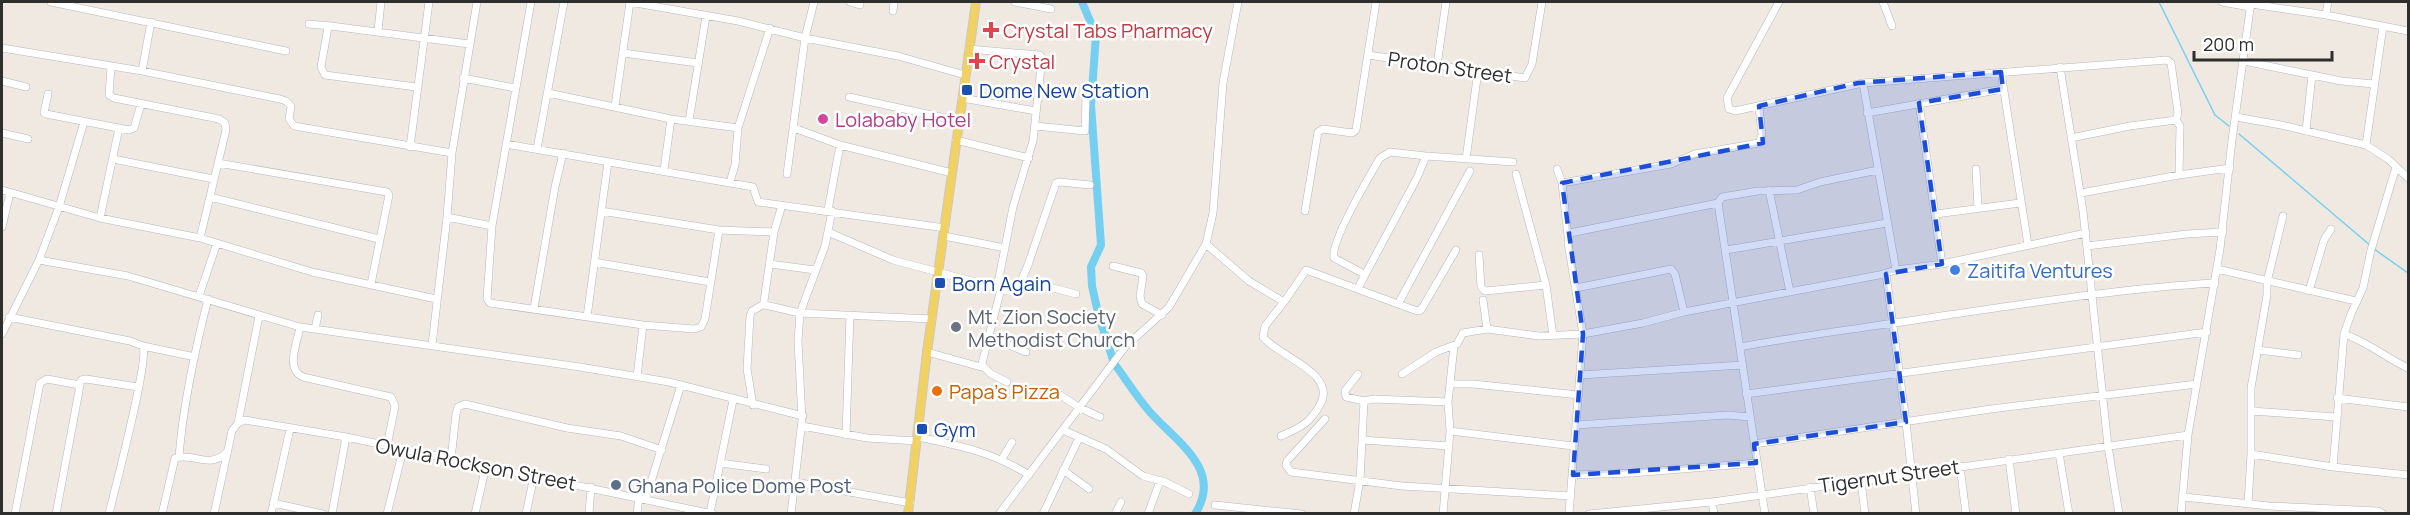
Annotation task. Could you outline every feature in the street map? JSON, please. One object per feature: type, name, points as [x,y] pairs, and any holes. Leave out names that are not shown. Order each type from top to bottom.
[{"type":"main road","points":[[908,513],[927,352],[976,2]]},
{"type":"street","points":[[51,2],[286,51]]},
{"type":"street","points":[[378,31],[381,2]]},
{"type":"street","points":[[410,147],[416,87],[429,2]]},
{"type":"street","points":[[432,345],[452,153],[477,2]]},
{"type":"street","points":[[531,2],[492,226],[487,299],[490,303],[643,325],[694,329],[701,327],[705,319],[719,230]]},
{"type":"street","points":[[537,149],[564,2]]},
{"type":"street","points":[[615,106],[630,2],[770,28],[805,38],[898,56],[965,75]]},
{"type":"street","points":[[677,10],[679,2]]},
{"type":"street","points":[[787,174],[805,38],[814,2]]},
{"type":"street","points":[[850,2],[860,5]]},
{"type":"street","points":[[893,11],[894,2]]},
{"type":"street","points":[[1015,2],[1051,9]]},
{"type":"street","points":[[999,513],[1125,347],[1162,315],[1206,243],[1213,213],[1223,83],[1238,2]]},
{"type":"street","points":[[1305,211],[1318,132],[1323,129],[1352,133],[1356,130],[1376,2]]},
{"type":"street","points":[[1437,65],[1446,2]]},
{"type":"street","name":"Proton Street","points":[[1368,55],[1525,78],[1532,64],[1542,2]]},
{"type":"street","points":[[1779,2],[1727,98],[1729,109],[1735,111],[1863,83],[2060,67],[2169,61],[2176,91],[2178,113],[2176,120],[2180,126],[2179,175]]},
{"type":"street","points":[[1883,2],[1892,26]]},
{"type":"street","points":[[2222,2],[2326,15],[2409,31]]},
{"type":"street","points":[[2326,15],[2328,2]]},
{"type":"street","points":[[2181,513],[2188,435],[2223,232],[2229,168],[2251,4]]},
{"type":"street","points":[[689,121],[706,16]]},
{"type":"street","points":[[142,71],[151,22]]},
{"type":"street","points":[[309,24],[469,44]]},
{"type":"street","points":[[2366,145],[2382,26]]},
{"type":"street","points":[[328,27],[321,67],[321,72],[325,75],[416,87]]},
{"type":"street","points":[[730,182],[735,165],[738,128],[770,28]]},
{"type":"street","points":[[2,48],[142,71],[286,101],[291,106],[289,119],[294,126],[452,153]]},
{"type":"street","points":[[969,49],[1041,56],[1035,126],[1029,158],[1013,207],[983,366]]},
{"type":"street","points":[[623,52],[698,63]]},
{"type":"street","points":[[2244,61],[2359,84],[2374,84]]},
{"type":"street","points":[[111,67],[109,94],[114,98],[219,119],[225,123],[226,130],[200,238]]},
{"type":"street","points":[[2060,67],[2073,160],[2081,193],[2108,446],[2119,513]]},
{"type":"street","points":[[1466,159],[1478,71]]},
{"type":"street","points":[[2001,72],[2028,245]]},
{"type":"street","points":[[2306,131],[2312,75]]},
{"type":"street","points":[[463,78],[515,88]]},
{"type":"street","points":[[2,81],[26,87]]},
{"type":"street","points":[[1863,83],[1896,270]]},
{"type":"street","points":[[1867,113],[2003,89]]},
{"type":"street","points":[[548,93],[672,119],[738,128]]},
{"type":"street","points":[[48,94],[44,113],[119,128],[134,129],[141,104]]},
{"type":"street","points":[[849,97],[959,121]]},
{"type":"street","points":[[1035,126],[1085,131],[1086,97]]},
{"type":"street","points":[[962,98],[1036,111]]},
{"type":"street","points":[[1919,103],[1942,264]]},
{"type":"street","points":[[1562,183],[1671,164],[1695,154],[1759,143],[1762,136],[1759,106]]},
{"type":"street","points":[[2236,117],[2366,145],[2388,159],[2409,178]]},
{"type":"street","points":[[664,170],[672,119]]},
{"type":"street","points":[[2071,138],[2130,126],[2176,120]]},
{"type":"street","points":[[2,334],[5,320],[39,260],[59,207],[84,122]]},
{"type":"street","points":[[100,218],[119,128]]},
{"type":"street","points":[[794,129],[840,145],[952,173]]},
{"type":"street","points":[[2,133],[28,139]]},
{"type":"street","points":[[957,140],[1029,158]]},
{"type":"street","points":[[506,144],[730,182],[755,188],[757,202],[830,211],[944,232],[1005,248]]},
{"type":"street","points":[[791,513],[803,416],[799,354],[800,313],[828,232],[840,145]]},
{"type":"street","points":[[534,308],[562,153]]},
{"type":"street","points":[[1364,274],[1340,264],[1334,258],[1333,250],[1342,228],[1380,158],[1390,153],[1513,162]]},
{"type":"street","points":[[1358,288],[1407,197],[1426,156]]},
{"type":"street","points":[[113,159],[213,179]]},
{"type":"street","points":[[587,316],[608,162]]},
{"type":"street","points":[[218,163],[387,192],[389,195],[371,284]]},
{"type":"street","points":[[2333,467],[2344,334],[2363,288],[2371,250],[2396,167]]},
{"type":"street","points":[[2081,193],[2229,168]]},
{"type":"street","points":[[1557,169],[1562,183],[1583,334],[1569,513]]},
{"type":"street","points":[[1976,169],[1978,208]]},
{"type":"street","points":[[1765,513],[1718,203],[1722,197],[1769,190],[1797,190],[1820,182],[1878,170]]},
{"type":"street","points":[[1398,304],[1470,171]]},
{"type":"street","points":[[1516,174],[1546,285],[1553,336]]},
{"type":"street","points":[[828,232],[893,260],[1016,293],[1023,280],[1056,183],[1090,185]]},
{"type":"street","points":[[2,190],[100,218],[200,238],[312,272],[436,299]]},
{"type":"street","points":[[1769,190],[1790,292]]},
{"type":"street","points":[[2,227],[10,193]]},
{"type":"street","points":[[210,197],[379,239]]},
{"type":"street","points":[[1568,236],[1572,231],[1629,223],[1718,203]]},
{"type":"street","points":[[1936,214],[2020,203]]},
{"type":"street","points":[[764,304],[774,232],[782,205]]},
{"type":"street","points":[[601,211],[719,230],[774,232]]},
{"type":"street","points":[[2247,504],[2251,454],[2252,388],[2267,282],[2283,216]]},
{"type":"street","points":[[447,217],[492,226]]},
{"type":"street","points":[[1726,250],[1887,223]]},
{"type":"street","points":[[2309,291],[2324,240],[2331,229]]},
{"type":"street","points":[[2087,246],[2223,232]]},
{"type":"street","points":[[1443,513],[1450,431],[1448,402],[1454,346],[1463,333],[1487,329],[1516,334],[1553,336],[1583,334],[1643,323],[1684,312],[1886,274],[1896,270],[1942,264],[2086,233]]},
{"type":"street","points":[[199,296],[217,243]]},
{"type":"street","points":[[1206,243],[1249,281],[1284,302]]},
{"type":"street","points":[[1281,435],[1306,425],[1322,402],[1324,391],[1318,379],[1263,337],[1265,326],[1306,270],[1417,311],[1421,310],[1456,250]]},
{"type":"street","points":[[1479,255],[1481,287],[1485,291],[1546,285]]},
{"type":"street","points":[[39,260],[128,276],[300,327],[637,377],[681,385],[803,416]]},
{"type":"street","points":[[594,262],[710,282]]},
{"type":"street","points":[[770,264],[815,270]]},
{"type":"street","points":[[1113,266],[1141,273],[1143,276],[1140,296],[1142,303],[1162,315]]},
{"type":"street","points":[[1576,288],[1671,269],[1675,274],[1684,312]]},
{"type":"street","points":[[2217,269],[2356,302]]},
{"type":"street","points":[[1886,274],[1916,513]]},
{"type":"street","points":[[1023,280],[1076,294]]},
{"type":"street","points":[[1740,347],[1893,323],[2092,296],[2215,283]]},
{"type":"street","points":[[162,513],[177,457],[208,299]]},
{"type":"street","points":[[1483,300],[1487,329]]},
{"type":"street","points":[[753,405],[747,369],[750,316],[752,311],[764,304],[800,313],[932,319]]},
{"type":"street","points":[[315,329],[318,315]]},
{"type":"street","points":[[846,435],[850,315]]},
{"type":"street","points":[[214,513],[232,431],[238,423],[259,316]]},
{"type":"street","points":[[5,320],[130,341],[195,357]]},
{"type":"street","points":[[637,377],[643,325]]},
{"type":"street","points":[[300,327],[292,366],[296,374],[303,378],[387,394],[391,397],[395,406],[387,446]]},
{"type":"street","points":[[1746,394],[2207,332]]},
{"type":"street","points":[[2344,334],[2409,368]]},
{"type":"street","points":[[989,337],[1026,352]]},
{"type":"street","points":[[109,513],[145,354],[143,346]]},
{"type":"street","points":[[1402,374],[1436,352],[1454,346]]},
{"type":"street","points":[[2258,350],[2298,355]]},
{"type":"street","points":[[927,352],[976,367],[983,366]]},
{"type":"street","points":[[1580,375],[1743,365]]},
{"type":"street","points":[[983,366],[991,374],[1007,382]]},
{"type":"street","points":[[1358,374],[1345,391],[1344,396],[1364,401],[1374,399],[1448,402]]},
{"type":"street","points":[[15,513],[40,383],[47,379],[80,385]]},
{"type":"street","points":[[56,513],[81,380],[138,387]]},
{"type":"street","points":[[1451,384],[1473,384],[1578,395]]},
{"type":"street","points":[[1754,444],[2197,384]]},
{"type":"street","points":[[637,513],[662,450],[681,385]]},
{"type":"street","points":[[1051,389],[1080,408],[1100,417]]},
{"type":"street","points":[[2337,398],[2409,407]]},
{"type":"street","points":[[711,513],[734,400]]},
{"type":"street","points":[[1354,513],[1360,480],[1364,401]]},
{"type":"street","points":[[451,459],[456,414],[458,407],[465,404],[567,428],[621,436],[662,450]]},
{"type":"street","points":[[2251,411],[2336,417]]},
{"type":"street","points":[[1576,425],[1728,415],[1750,417]]},
{"type":"street","points":[[1325,419],[1287,461],[1291,472],[1402,486],[1571,496]]},
{"type":"street","name":"Owula Rockson Street","points":[[238,423],[245,420],[346,437],[643,497],[684,511],[711,513]]},
{"type":"street","points":[[802,426],[846,435],[918,439],[963,446],[1002,459],[1029,475]]},
{"type":"street","points":[[271,513],[290,429]]},
{"type":"street","points":[[1062,430],[1106,449],[1143,476],[1189,494]]},
{"type":"street","points":[[1450,431],[1573,447]]},
{"type":"street","name":"Tigernut Street","points":[[1589,513],[1663,511],[1810,487],[2188,435]]},
{"type":"street","points":[[332,513],[346,437]]},
{"type":"street","points":[[1043,513],[1079,438]]},
{"type":"street","points":[[1362,440],[1449,446]]},
{"type":"street","points":[[1002,459],[1012,442]]},
{"type":"street","points":[[387,513],[403,450]]},
{"type":"street","points":[[177,457],[213,461],[220,459],[227,452]]},
{"type":"street","points":[[2059,453],[2069,513]]},
{"type":"street","points":[[2251,454],[2333,467],[2409,475]]},
{"type":"street","points":[[2009,459],[2016,513]]},
{"type":"street","points":[[720,463],[766,469]]},
{"type":"street","points":[[1573,475],[1632,473],[1756,463]]},
{"type":"street","points":[[475,513],[486,466]]},
{"type":"street","points":[[1960,466],[1966,513]]},
{"type":"street","points":[[1063,470],[1089,489]]},
{"type":"street","points":[[526,513],[534,476]]},
{"type":"street","points":[[1148,513],[1160,481]]},
{"type":"street","points":[[1861,481],[1865,513]]},
{"type":"street","points":[[795,482],[910,503]]},
{"type":"street","points":[[589,513],[591,487]]},
{"type":"street","points":[[1810,487],[1814,513]]},
{"type":"street","points":[[2184,498],[2326,512],[2378,511],[2383,513]]},
{"type":"street","points":[[1115,513],[1121,502]]},
{"type":"street","points":[[1712,502],[1714,513]]},
{"type":"street","points":[[273,503],[323,513]]},
{"type":"street","points":[[1215,505],[1302,513]]},
{"type":"highlighted area","points":[[2001,72],[2003,89],[1919,103],[1942,264],[1886,274],[1906,422],[1754,444],[1756,463],[1573,475],[1583,334],[1562,183],[1763,143],[1759,106],[1858,83]]},
{"type":"waterway","points":[[1082,2],[1096,35],[1091,105],[1101,245],[1091,267],[1092,286],[1113,360]]},
{"type":"waterway","points":[[2159,2],[2215,115],[2229,126]]},
{"type":"waterway","points":[[2239,134],[2371,246]]},
{"type":"waterway","points":[[2374,249],[2408,273]]},
{"type":"waterway","points":[[1116,366],[1145,406],[1193,457],[1200,470],[1204,483],[1202,498],[1195,514]]},
{"type":"place","name":"Crystal Tabs Pharmacy","points":[[991,30]]},
{"type":"place","name":"Crystal","points":[[977,61]]},
{"type":"place","name":"Dome New Station","points":[[967,90]]},
{"type":"place","name":"Lolababy Hotel","points":[[823,119]]},
{"type":"place","name":"Zaitifa Ventures","points":[[1955,270]]},
{"type":"place","name":"Born Again","points":[[940,283]]},
{"type":"place","name":"Mt. Zion Society Methodist Church","points":[[956,327]]},
{"type":"place","name":"Papa's Pizza","points":[[937,391]]},
{"type":"place","name":"Gym","points":[[922,429]]},
{"type":"place","name":"Ghana Police Dome Post","points":[[616,485]]}]
